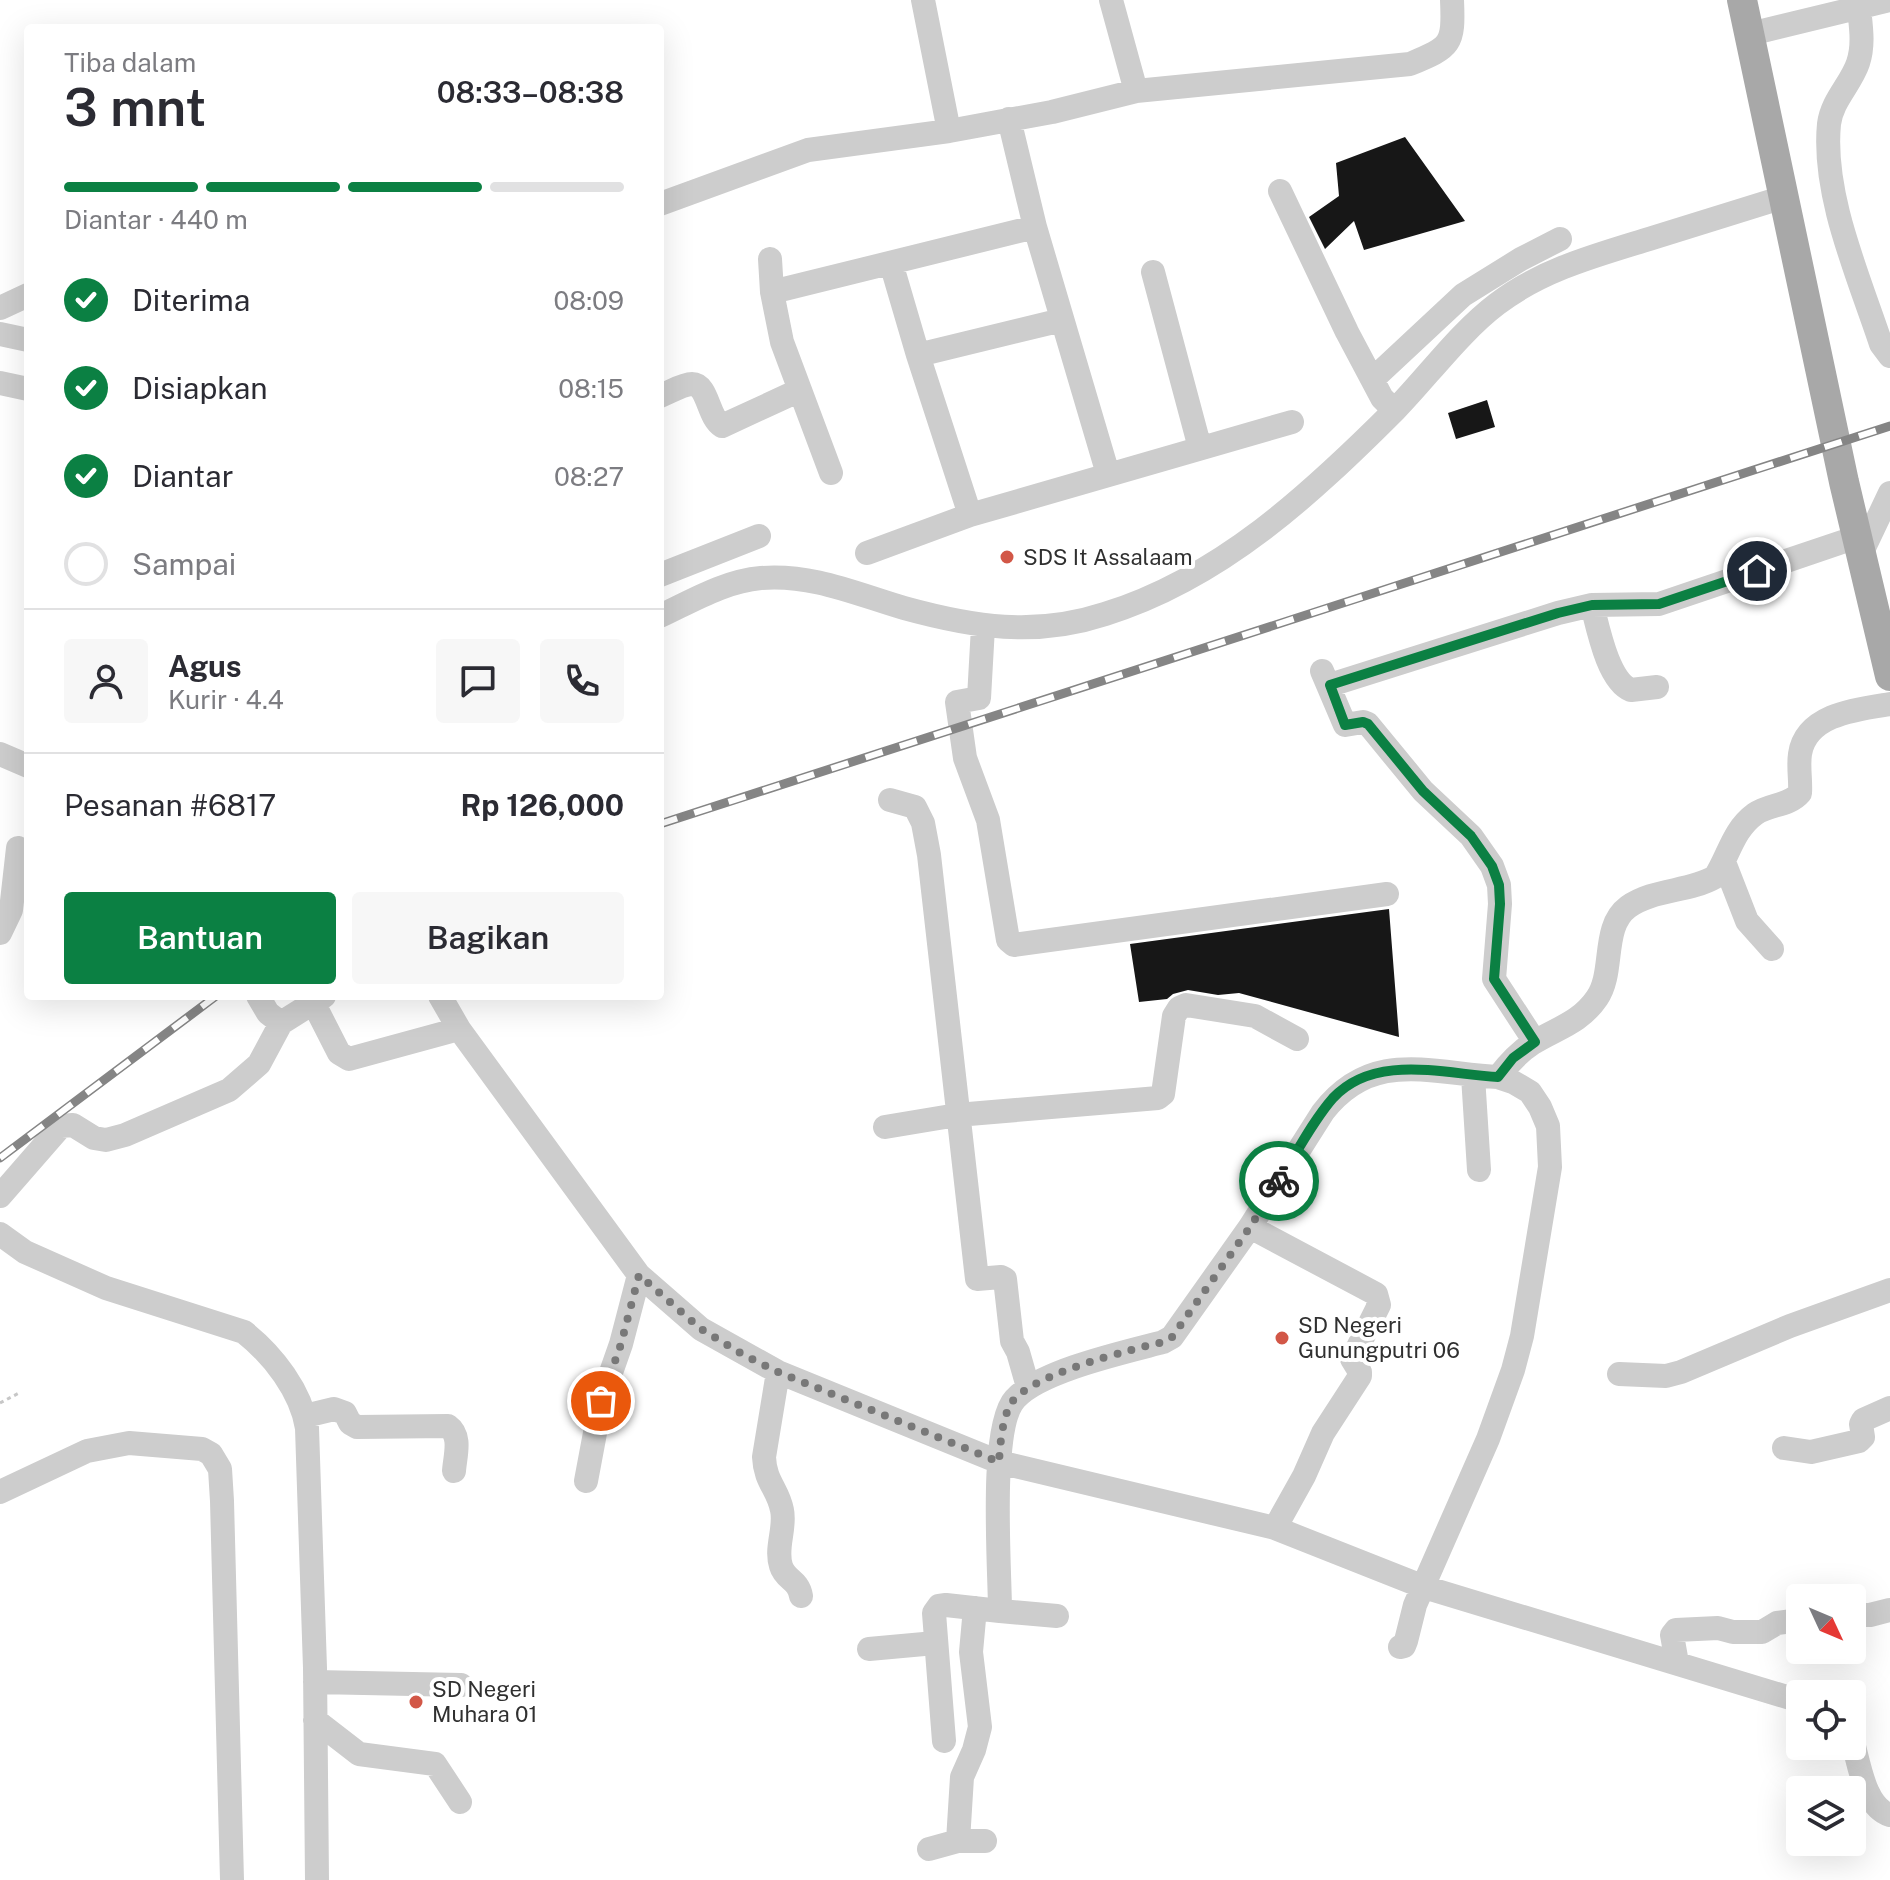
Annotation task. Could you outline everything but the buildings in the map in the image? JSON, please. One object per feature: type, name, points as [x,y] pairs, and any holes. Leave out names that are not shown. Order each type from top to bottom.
[{"type":"main road","points":[[1742,0],[1844,482],[1890,676]]},
{"type":"street","points":[[923,0],[949,131]]},
{"type":"street","points":[[1111,0],[1136,91]]},
{"type":"street","points":[[664,203],[808,150],[949,131],[1052,112],[1136,91],[1410,64],[1446,46],[1452,36],[1452,0]]},
{"type":"street","points":[[1750,34],[1890,0]]},
{"type":"street","points":[[1859,8],[1860,53],[1857,65],[1835,104],[1830,120],[1828,154],[1840,218],[1881,344],[1890,356]]},
{"type":"street","points":[[1009,119],[1035,227],[1108,474]]},
{"type":"street","points":[[1280,191],[1325,290],[1382,398],[1394,410]]},
{"type":"street","points":[[1373,379],[1463,295],[1521,259],[1569,251],[1784,197]]},
{"type":"street","points":[[772,292],[1035,227]]},
{"type":"street","points":[[664,614],[735,583],[758,578],[790,577],[833,584],[903,607],[983,627],[1037,628],[1105,615],[1175,585],[1222,559],[1292,508],[1394,410],[1496,304],[1569,251]]},
{"type":"street","points":[[770,259],[772,292],[782,342],[831,473]]},
{"type":"street","points":[[891,263],[970,515]]},
{"type":"street","points":[[1153,272],[1200,448]]},
{"type":"street","points":[[0,308],[24,297]]},
{"type":"street","points":[[918,355],[1062,320]]},
{"type":"street","points":[[0,334],[24,339]]},
{"type":"street","points":[[0,383],[24,388]]},
{"type":"street","points":[[664,394],[690,384],[697,385],[703,390],[715,422],[722,426],[800,390]]},
{"type":"street","points":[[867,553],[970,515],[1292,422]]},
{"type":"street","points":[[1535,1042],[1494,979],[1500,904],[1499,885],[1492,866],[1471,836],[1423,791],[1368,724],[1345,725],[1326,678],[1592,605],[1659,604],[1859,545],[1890,493]]},
{"type":"street","points":[[664,573],[759,536]]},
{"type":"street","points":[[1592,605],[1603,646],[1620,682],[1631,690],[1657,687]]},
{"type":"street","points":[[983,627],[979,698],[957,702],[965,758],[988,820],[1008,940],[1014,945],[1387,894]]},
{"type":"street","points":[[1498,1077],[1513,1058],[1535,1042],[1580,1018],[1598,997],[1603,987],[1614,928],[1626,909],[1650,897],[1711,880],[1745,822],[1762,810],[1793,800],[1800,793],[1800,755],[1807,736],[1816,727],[1827,719],[1890,704]]},
{"type":"street","points":[[0,754],[24,764]]},
{"type":"street","points":[[890,800],[915,807],[923,823],[977,1279],[1005,1279],[1012,1341],[1028,1387]]},
{"type":"street","points":[[0,933],[11,910],[15,849]]},
{"type":"street","points":[[1724,862],[1743,914],[1772,949]]},
{"type":"street","points":[[260,1000],[268,1013],[281,1023]]},
{"type":"street","points":[[0,1196],[61,1126],[73,1125],[94,1138],[116,1138],[229,1090],[259,1064],[281,1023],[316,1000]]},
{"type":"street","points":[[318,1000],[339,1053],[349,1059],[459,1029]]},
{"type":"street","points":[[442,1000],[459,1029],[639,1275],[701,1329],[778,1372],[999,1462],[1275,1528],[1424,1587],[1786,1697]]},
{"type":"street","points":[[885,1127],[957,1115],[1158,1098],[1163,1094],[1174,1016],[1179,1008],[1186,1005],[1260,1018],[1297,1039]]},
{"type":"street","points":[[1000,1611],[999,1462],[1009,1406],[1028,1387],[1094,1361],[1172,1337],[1250,1227],[1323,1112],[1334,1097],[1351,1083],[1383,1070],[1400,1069],[1498,1077],[1530,1092],[1548,1126],[1550,1167],[1522,1336],[1488,1439],[1415,1605],[1404,1646],[1400,1647]]},
{"type":"street","points":[[1473,1076],[1479,1170]]},
{"type":"street","points":[[1250,1227],[1376,1294],[1379,1299],[1379,1305],[1352,1359],[1360,1376],[1323,1433],[1304,1476],[1275,1528]]},
{"type":"street","points":[[0,1234],[25,1252],[106,1288],[244,1332],[275,1362],[305,1416],[315,1682],[317,1880]]},
{"type":"street","points":[[586,1481],[601,1401],[621,1344],[639,1275]]},
{"type":"street","points":[[1619,1374],[1666,1376],[1681,1372],[1803,1321],[1890,1290]]},
{"type":"street","points":[[778,1372],[764,1471],[782,1509],[781,1565],[798,1584],[801,1596]]},
{"type":"street","points":[[1784,1448],[1811,1452],[1859,1441],[1863,1437],[1863,1420],[1890,1408]]},
{"type":"street","points":[[305,1416],[334,1409],[345,1413],[350,1423],[366,1428],[448,1426],[457,1438],[454,1471]]},
{"type":"street","points":[[0,1492],[87,1451],[129,1443],[202,1449],[216,1461],[220,1469],[222,1501],[232,1880]]},
{"type":"street","points":[[944,1741],[935,1643],[936,1608],[946,1605],[1057,1616]]},
{"type":"street","points":[[958,1841],[962,1777],[974,1750],[980,1723],[971,1652],[975,1608]]},
{"type":"street","points":[[1866,1615],[1890,1610]]},
{"type":"street","points":[[1677,1663],[1672,1635],[1676,1630],[1718,1628],[1733,1632],[1762,1632],[1777,1623],[1786,1622]]},
{"type":"street","points":[[869,1649],[935,1643]]},
{"type":"street","points":[[315,1682],[461,1685]]},
{"type":"street","points":[[315,1720],[350,1749],[366,1756],[435,1764],[460,1802]]},
{"type":"street","points":[[1859,1760],[1877,1809],[1890,1815]]},
{"type":"street","points":[[929,1849],[958,1841],[985,1841]]},
{"type":"path","points":[[0,1403],[19,1393]]},
{"type":"railway","points":[[664,823],[1890,426]]},
{"type":"railway","points":[[0,1158],[211,1000]]},
{"type":"way so far","points":[[601,1401],[621,1344],[639,1275],[701,1329],[742,1354],[778,1372],[999,1462],[1009,1406],[1028,1387],[1094,1361],[1172,1337],[1279,1181]]},
{"type":"place","name":"SDS It Assalaam","points":[[1007,557]]},
{"type":"place","name":"SD Negeri Gunungputri 06","points":[[1282,1338]]},
{"type":"place","name":"SD Negeri Muhara 01","points":[[416,1702]]},
{"type":"route","points":[[1279,1181],[1334,1097],[1351,1083],[1383,1070],[1400,1069],[1498,1077],[1513,1058],[1535,1042],[1494,979],[1500,904],[1499,885],[1492,866],[1471,836],[1423,791],[1368,724],[1345,725],[1330,685],[1558,613],[1592,605],[1659,604],[1757,571]]}]
